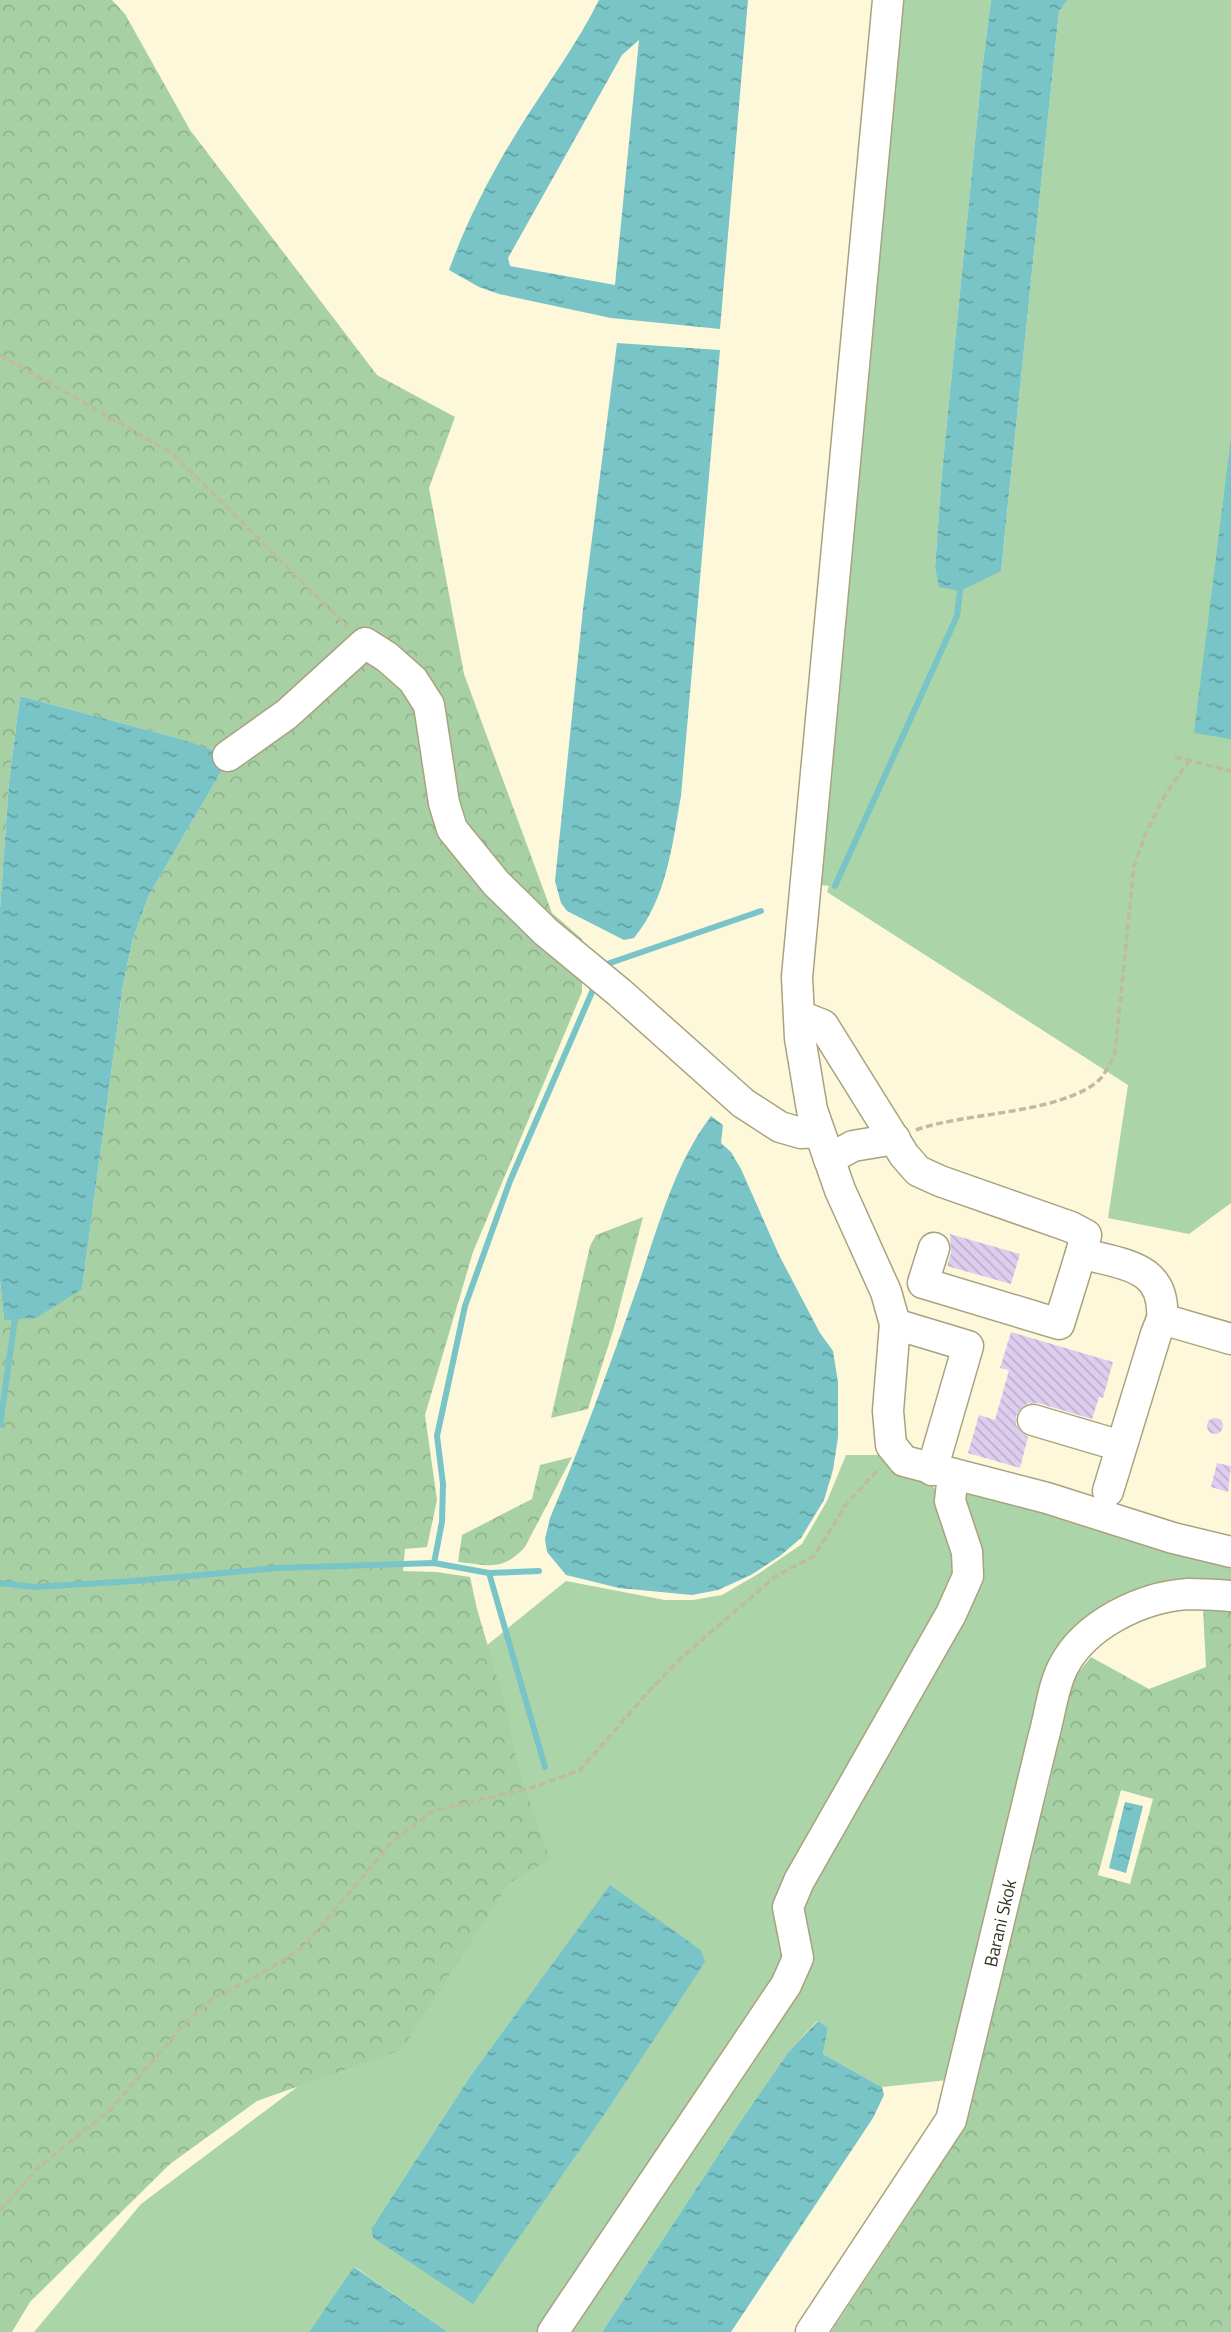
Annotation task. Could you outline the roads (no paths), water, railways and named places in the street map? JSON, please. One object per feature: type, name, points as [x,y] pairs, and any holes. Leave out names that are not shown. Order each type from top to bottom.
[{"type":"lane","points":[[888,0],[797,977],[800,1038],[812,1110],[840,1190],[886,1292],[895,1324],[888,1411],[891,1446],[904,1461],[1231,1552]]},
{"type":"lane","points":[[228,756],[287,714],[365,643],[387,657],[413,680],[429,705],[444,803],[452,829],[496,883],[546,932],[620,993],[743,1103],[780,1126],[801,1133],[824,1146],[853,1146],[895,1139]]},
{"type":"lane","points":[[800,1016],[823,1025],[904,1155],[918,1171],[1072,1227],[1086,1235],[1059,1324],[923,1283],[934,1248]]},
{"type":"lane","points":[[1081,1253],[1136,1268],[1154,1281],[1164,1300],[1162,1319],[1108,1491]]},
{"type":"lane","points":[[1162,1319],[1231,1339]]},
{"type":"lane","points":[[552,2332],[786,1985],[798,1958],[788,1907],[799,1881],[951,1614],[968,1576],[967,1552],[943,1473],[968,1346],[895,1324]]},
{"type":"lane","points":[[1033,1420],[1121,1446]]},
{"type":"lane","name":"Barani Skok","points":[[811,2332],[951,2120],[1043,1739],[1059,1678],[1067,1660],[1091,1634],[1140,1605],[1188,1594],[1231,1596]]},
{"type":"water","points":[[599,0],[748,0],[720,329],[611,318],[499,294],[479,287],[449,270],[472,214],[501,159]],"holes":[[[639,40],[615,285],[510,266],[508,258],[622,55]]]},
{"type":"water","points":[[991,0],[1068,0],[1059,11],[1001,571],[960,591],[939,587],[935,567],[942,472]]},
{"type":"water","points":[[617,343],[720,350],[681,796],[671,852],[654,906],[634,938],[624,940],[567,911],[561,903],[555,881],[583,609]]},
{"type":"water","points":[[1231,438],[1231,739],[1194,733]]},
{"type":"water","points":[[20,696],[181,739],[219,753],[228,760],[149,895],[133,938],[123,985],[82,1289],[36,1318],[4,1320],[0,1280],[0,909],[9,782]]},
{"type":"water","points":[[711,1116],[723,1125],[721,1143],[731,1152],[741,1169],[779,1255],[820,1333],[833,1351],[838,1382],[838,1437],[833,1470],[824,1500],[801,1538],[780,1556],[751,1575],[718,1590],[692,1595],[619,1588],[566,1575],[547,1552],[545,1539],[550,1518],[606,1375],[676,1177]]},
{"type":"water","points":[[1125,1802],[1143,1806],[1126,1873],[1109,1868]]},
{"type":"water","points":[[610,1885],[701,1950],[705,1962],[609,2108],[473,2304],[373,2238],[371,2229],[471,2075]]},
{"type":"water","points":[[818,2021],[828,2028],[823,2054],[882,2087],[884,2095],[873,2118],[731,2332],[602,2332],[789,2051]]},
{"type":"water","points":[[354,2267],[448,2332],[309,2332]]},
{"type":"waterway","points":[[835,886],[957,616],[960,591]]},
{"type":"waterway","points":[[607,964],[761,911]]},
{"type":"waterway","points":[[434,1563],[442,1522],[443,1484],[437,1436],[465,1306],[510,1181],[595,985]]},
{"type":"waterway","points":[[0,1425],[15,1319]]},
{"type":"waterway","points":[[0,1583],[34,1587],[277,1568],[434,1563],[489,1573],[539,1571]]},
{"type":"waterway","points":[[489,1573],[545,1767]]}]
